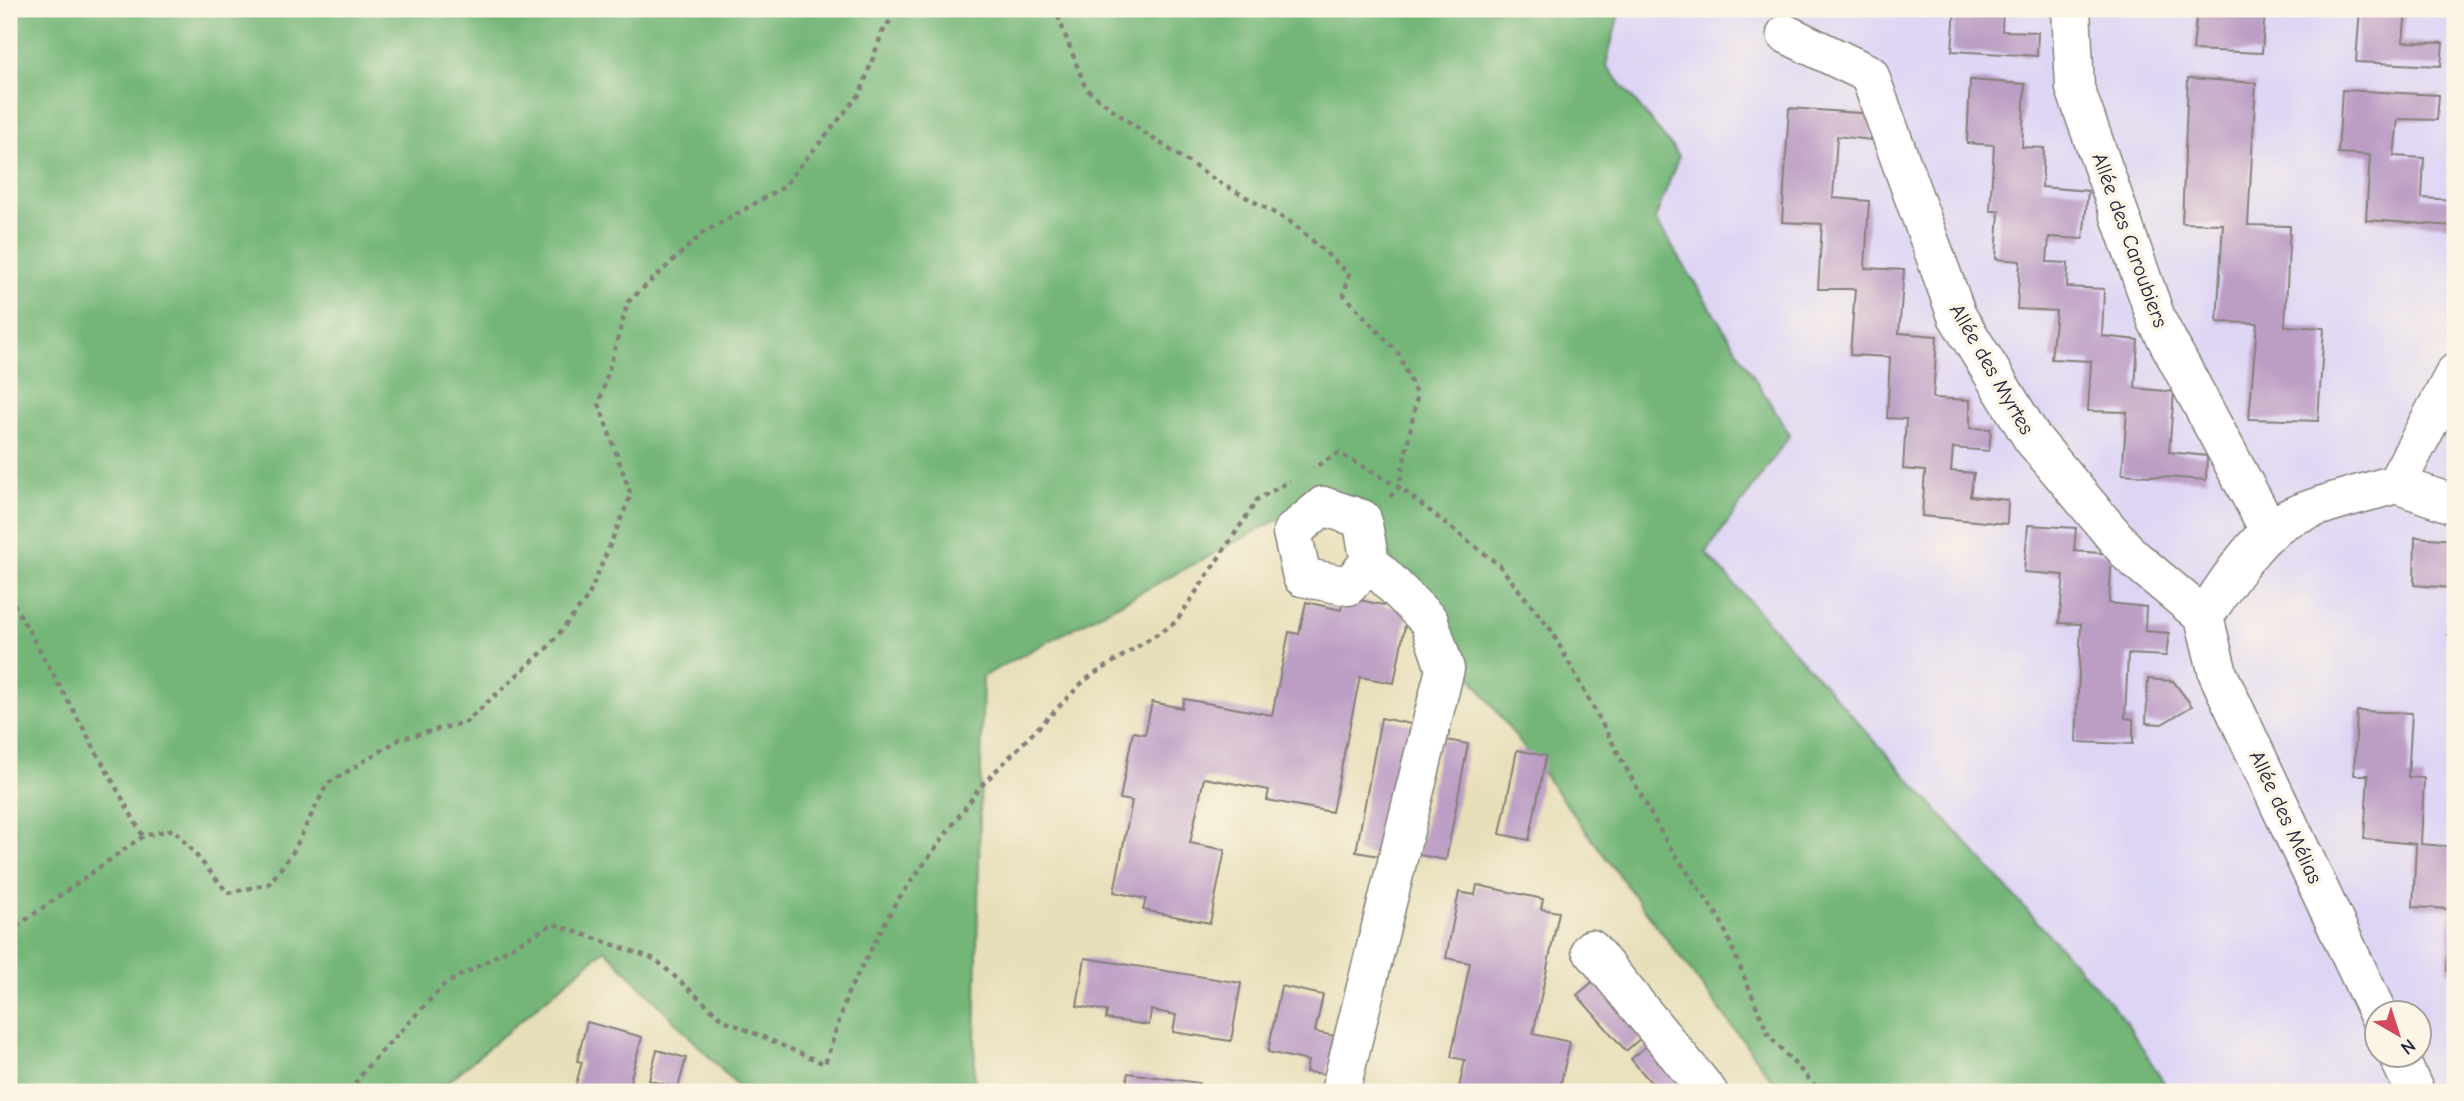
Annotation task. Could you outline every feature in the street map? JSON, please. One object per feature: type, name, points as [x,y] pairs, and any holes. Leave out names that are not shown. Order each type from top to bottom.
[{"type":"street","name":"Allée des Caroubiers","points":[[2071,9],[2075,88],[2157,321],[2270,532]]},
{"type":"street","name":"Allée des Myrtes","points":[[1786,34],[1869,74],[1957,316],[2025,427],[2130,555],[2204,617]]},
{"type":"street","points":[[2396,484],[2455,373]]},
{"type":"street","points":[[2204,617],[2238,567],[2270,532],[2291,517],[2396,484],[2455,505]]},
{"type":"street","points":[[1340,1092],[1445,669],[1429,621],[1370,562]]},
{"type":"street","name":"Allée des Mélias","points":[[2204,617],[2218,674],[2372,1000]]},
{"type":"street","points":[[1591,948],[1708,1092]]},
{"type":"street","points":[[2405,1070],[2415,1092]]},
{"type":"path","points":[[9,932],[144,835],[174,829],[228,893],[269,884],[293,852],[327,784],[400,738],[466,722],[549,646],[588,597],[631,495],[599,404],[628,302],[703,233],[782,188],[860,94],[882,33],[898,9]]},
{"type":"path","points":[[1051,9],[1057,13],[1086,89],[1133,125],[1212,178],[1294,224],[1349,274],[1344,295],[1398,353],[1417,396],[1399,487]]},
{"type":"path","points":[[1305,473],[1339,453],[1399,487],[1499,565],[1551,629],[1667,843],[1720,919],[1769,1036],[1821,1092]]},
{"type":"path","points":[[349,1092],[368,1066],[444,985],[553,924],[655,959],[724,1020],[825,1064],[848,993],[896,902],[981,786],[1085,680],[1176,622],[1258,499],[1293,479]]},
{"type":"path","points":[[9,595],[144,835]]},
{"type":"shaded area","points":[[978,9],[2455,9],[2455,1092],[1821,1092]]},
{"type":"green space","points":[[9,9],[1620,9],[1606,65],[1679,156],[1655,219],[1790,435],[1706,553],[2122,1016],[2170,1092],[1781,1092],[1332,491],[983,676],[974,1092],[743,1092],[605,949],[436,1092],[9,1092]]},
{"type":"building","points":[[1955,9],[2003,9],[2002,31],[2038,32],[2037,56],[1952,51]]},
{"type":"building","points":[[2197,9],[2265,9],[2262,53],[2193,50]]},
{"type":"building","points":[[2360,9],[2406,9],[2403,42],[2443,43],[2441,66],[2356,62]]},
{"type":"building","points":[[2188,78],[2256,83],[2248,225],[2290,226],[2285,326],[2324,328],[2318,421],[2249,419],[2257,323],[2217,322],[2223,224],[2182,223]]},
{"type":"building","points":[[1970,80],[2025,84],[2022,147],[2044,148],[2042,187],[2088,191],[2083,239],[2049,237],[2047,262],[2068,263],[2067,287],[2104,289],[2102,336],[2138,340],[2135,388],[2174,392],[2169,452],[2207,456],[2206,480],[2122,474],[2127,412],[2088,411],[2091,361],[2051,359],[2056,311],[2017,309],[2020,261],[1996,259],[1999,211],[1990,211],[1994,145],[1967,143]]},
{"type":"building","points":[[2342,90],[2439,95],[2437,120],[2398,119],[2394,156],[2424,158],[2422,198],[2455,200],[2455,226],[2366,220],[2370,155],[2338,153]]},
{"type":"building","points":[[1789,108],[1873,114],[1871,140],[1837,136],[1833,198],[1869,201],[1865,268],[1904,270],[1899,333],[1937,336],[1933,398],[1970,400],[1970,428],[1991,429],[1989,451],[1953,448],[1951,471],[1974,473],[1970,496],[2008,500],[2007,524],[1922,516],[1925,471],[1903,469],[1906,419],[1887,418],[1890,357],[1850,355],[1855,289],[1818,289],[1822,224],[1782,222]]},
{"type":"building","points":[[2028,525],[2076,528],[2074,551],[2112,554],[2109,603],[2146,607],[2145,631],[2169,633],[2166,656],[2128,654],[2125,718],[2133,719],[2133,744],[2076,742],[2081,624],[2059,623],[2064,575],[2024,572]]},
{"type":"building","points":[[2415,537],[2455,540],[2455,636],[2448,635],[2452,588],[2414,585]]},
{"type":"building","points":[[1344,597],[1408,610],[1394,683],[1360,677],[1332,812],[1267,800],[1269,790],[1204,778],[1190,843],[1225,850],[1210,923],[1143,910],[1146,899],[1114,892],[1132,801],[1120,799],[1133,732],[1145,734],[1152,702],[1182,708],[1184,699],[1272,715],[1289,632],[1299,634],[1306,602],[1341,610]]},
{"type":"building","points":[[2148,679],[2173,681],[2192,706],[2162,724],[2146,723]]},
{"type":"building","points":[[2357,711],[2412,713],[2408,777],[2424,778],[2421,844],[2455,847],[2455,972],[2447,971],[2450,909],[2413,907],[2416,844],[2364,839],[2368,775],[2354,775]]},
{"type":"building","points":[[1381,718],[1411,724],[1385,857],[1356,852]]},
{"type":"building","points":[[1441,739],[1468,744],[1446,860],[1419,855]]},
{"type":"building","points":[[1517,750],[1546,756],[1529,840],[1500,834]]},
{"type":"building","points":[[1477,885],[1543,899],[1541,909],[1559,912],[1533,1034],[1570,1042],[1559,1092],[1458,1092],[1465,1060],[1451,1057],[1470,963],[1446,958],[1459,892],[1475,895]]},
{"type":"building","points":[[1085,958],[1241,983],[1231,1041],[1173,1032],[1176,1015],[1151,1010],[1149,1025],[1106,1019],[1107,1011],[1077,1006]]},
{"type":"building","points":[[1597,978],[1644,1035],[1626,1051],[1577,995]]},
{"type":"building","points":[[1281,986],[1323,995],[1315,1032],[1335,1036],[1326,1074],[1306,1072],[1308,1061],[1268,1052]]},
{"type":"building","points":[[587,1022],[642,1037],[627,1092],[574,1092],[582,1062],[577,1061]]},
{"type":"building","points":[[1651,1042],[1693,1092],[1659,1092],[1631,1059]]},
{"type":"building","points":[[657,1050],[686,1058],[678,1088],[649,1080]]},
{"type":"building","points":[[1128,1073],[1199,1083],[1198,1092],[1125,1092]]}]
